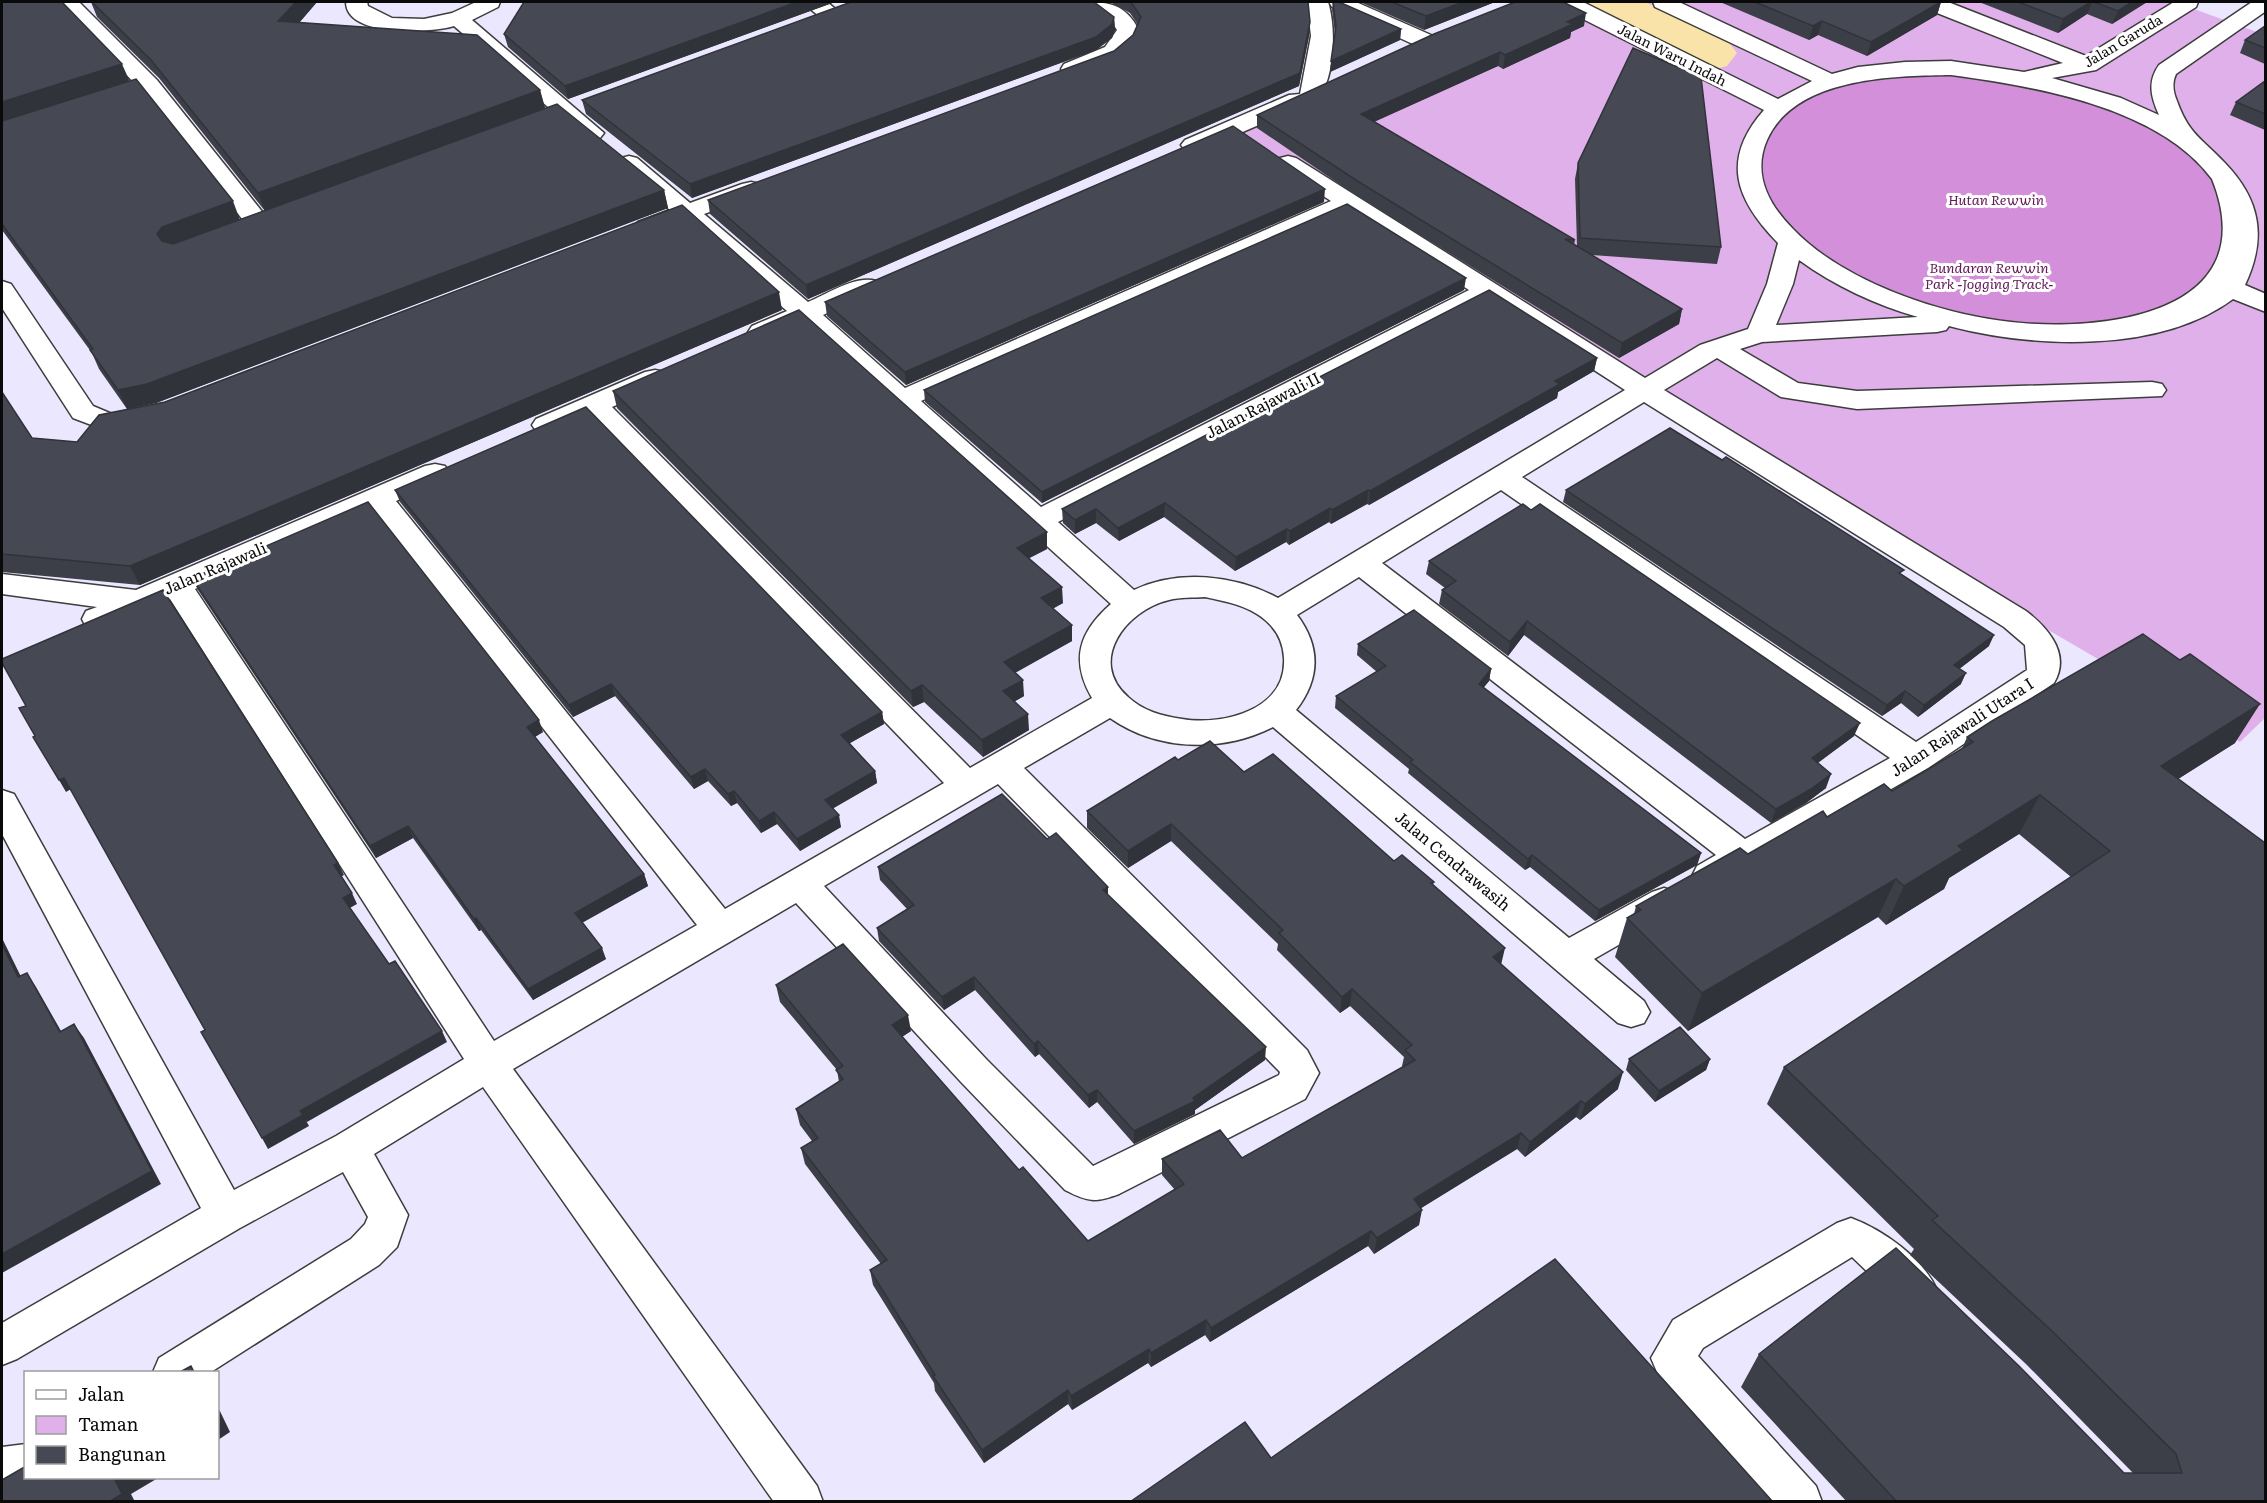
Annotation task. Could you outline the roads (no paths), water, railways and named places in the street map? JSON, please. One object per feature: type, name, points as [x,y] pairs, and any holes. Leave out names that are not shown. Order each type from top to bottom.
[{"type":"street","points":[[357,2],[357,8],[367,17],[385,23],[424,25],[458,19],[479,10],[490,2]]},
{"type":"street","points":[[1049,78],[1105,57],[1124,42],[1128,30],[1122,19],[1093,2]]},
{"type":"street","points":[[1311,93],[1323,53],[1323,21],[1318,2]]},
{"type":"street","points":[[1340,2],[1434,35],[1393,54]]},
{"type":"street","name":"Jalan Waru Indah","points":[[1567,2],[1777,108]]},
{"type":"street","points":[[1663,2],[1829,81]]},
{"type":"street","points":[[1930,2],[2088,65]]},
{"type":"street","name":"Jalan Garuda","points":[[2020,76],[2088,65],[2182,2]]},
{"type":"street","points":[[81,8],[150,85],[250,228],[281,216]]},
{"type":"street","points":[[2185,141],[2160,87],[2162,77],[2167,70],[2259,12]]},
{"type":"street","points":[[458,19],[566,112],[688,211],[903,399],[1131,604]]},
{"type":"street","points":[[1951,68],[2020,76],[2109,102],[2150,120],[2185,141],[2227,178],[2250,217],[2250,257],[2230,288],[2184,316],[2123,331],[2051,334],[1967,323],[1898,303],[1838,275],[1791,243],[1760,206],[1747,169],[1754,136],[1777,108],[1829,81],[1897,69],[1951,68]]},
{"type":"street","points":[[1170,155],[1342,79]]},
{"type":"street","points":[[127,92],[150,85]]},
{"type":"street","points":[[544,120],[588,104]]},
{"type":"street","points":[[1235,127],[1347,203],[1644,390]]},
{"type":"street","points":[[622,237],[771,181]]},
{"type":"street","points":[[903,399],[1347,203]]},
{"type":"street","points":[[1759,334],[1780,284],[1791,243]]},
{"type":"street","points":[[742,340],[889,276]]},
{"type":"street","points":[[2230,288],[2265,304]]},
{"type":"street","points":[[2,289],[83,412],[110,423],[163,413]]},
{"type":"street","name":"Jalan Rajawali II","points":[[1039,520],[1486,291]]},
{"type":"street","points":[[1277,613],[1644,390],[1719,348],[1759,334],[1845,327],[1967,323]]},
{"type":"street","points":[[1719,348],[1791,391],[1857,400],[2152,390]]},
{"type":"street","points":[[518,437],[678,368]]},
{"type":"street","name":"Jalan Rajawali Utara I","points":[[1567,957],[1916,759],[2043,675],[2044,651],[2034,634],[2015,619],[1644,390]]},
{"type":"street","points":[[594,404],[967,786]]},
{"type":"street","name":"Jalan Rajawali","points":[[75,628],[453,465]]},
{"type":"street","points":[[1501,476],[1916,759]]},
{"type":"street","points":[[378,498],[721,928]]},
{"type":"street","points":[[1360,562],[1743,857]]},
{"type":"street","points":[[2,584],[138,601]]},
{"type":"street","points":[[176,584],[488,1064],[801,1502]]},
{"type":"street","points":[[1205,587],[1244,594],[1277,613],[1293,630],[1301,651],[1301,672],[1292,693],[1275,711],[1251,724],[1222,732],[1191,733],[1162,728],[1135,717],[1113,701],[1098,676],[1096,649],[1107,624],[1131,604],[1165,590],[1205,587]]},
{"type":"street","points":[[2,1345],[226,1215],[350,1148],[488,1064],[1113,701]]},
{"type":"street","name":"Jalan Cendrawasih","points":[[1275,711],[1631,1012]]},
{"type":"street","points":[[799,883],[982,1079],[1079,1178],[1091,1184],[1105,1181],[1292,1087],[1300,1072],[1294,1061],[1001,766]]},
{"type":"street","points":[[2,803],[226,1215]]},
{"type":"street","points":[[176,1371],[365,1252],[383,1234],[388,1215],[350,1148]]},
{"type":"street","points":[[1800,1502],[1672,1358],[1688,1334],[1851,1236],[1869,1245],[1944,1318]]},
{"type":"street","points":[[2,1469],[24,1466]]},
{"type":"waterway","points":[[1596,2],[1705,53]]},
{"type":"park label","name":"Hutan Rewwin","points":[[1996,200]]},
{"type":"park label","name":"Bundaran Rewwin Park -Jogging Track-","points":[[1989,276]]}]
